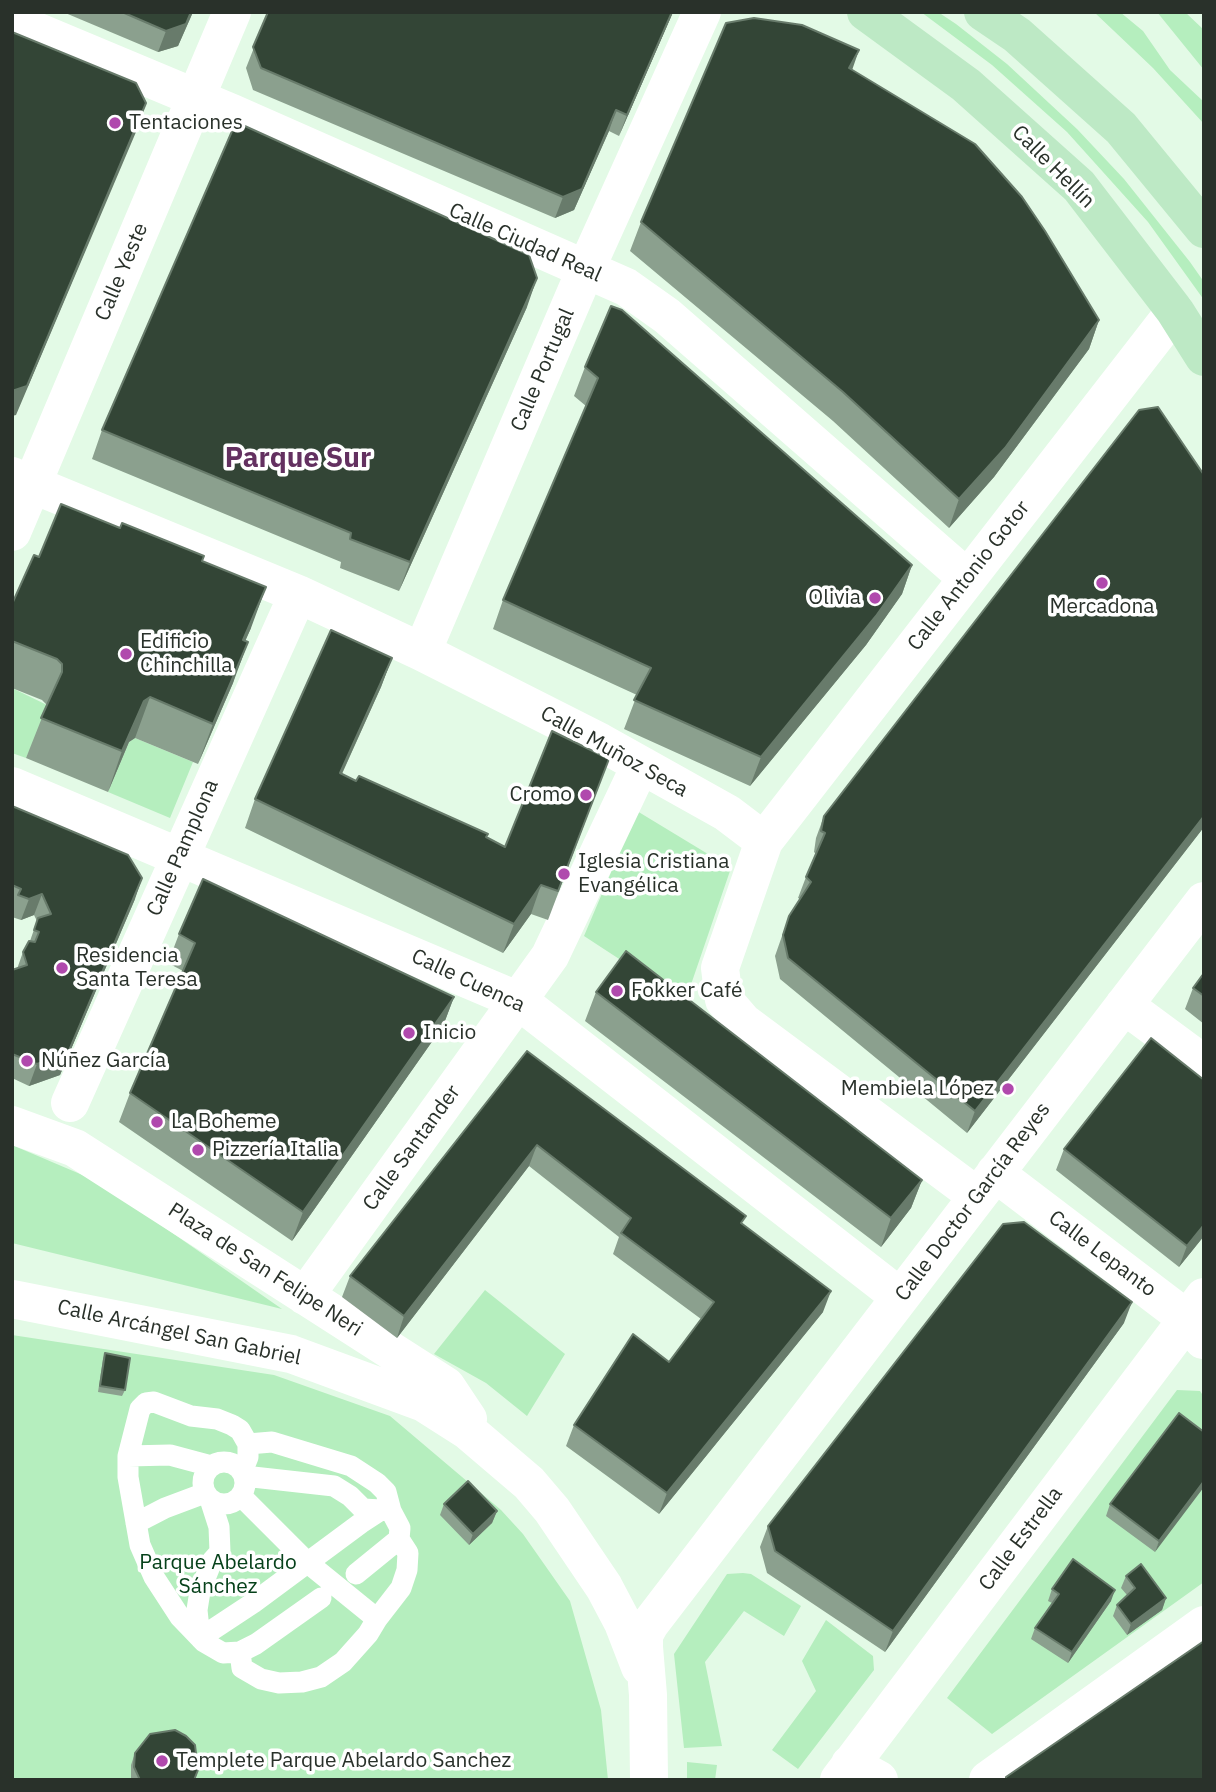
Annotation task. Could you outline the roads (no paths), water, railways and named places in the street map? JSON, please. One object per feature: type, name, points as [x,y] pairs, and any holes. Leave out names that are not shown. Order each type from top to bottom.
[{"type":"main road","name":"Calle Hellín","points":[[866,12],[966,85],[1079,186],[1175,311],[1204,358]]},
{"type":"main road","points":[[983,12],[1017,35],[1121,128],[1204,229]]},
{"type":"street","name":"Calle Yeste","points":[[12,532],[23,481],[232,12]]},
{"type":"street","name":"Calle Portugal","points":[[422,652],[585,271],[702,12]]},
{"type":"street","name":"Calle Ciudad Real","points":[[12,21],[195,97],[626,287],[667,316],[967,578]]},
{"type":"street","name":"Calle Antonio Gotor","points":[[764,841],[1175,311]]},
{"type":"street","name":"Calle Muñoz Seca","points":[[23,481],[298,594],[422,652],[600,742],[727,813],[764,841]]},
{"type":"street","name":"Calle Pamplona","points":[[70,1103],[298,594]]},
{"type":"street","name":"Calle Santander","points":[[305,1296],[551,957],[640,766]]},
{"type":"street","name":"Calle Cuenca","points":[[12,786],[519,1000],[900,1297]]},
{"type":"street","points":[[764,841],[720,968],[724,1000],[743,1022],[986,1185]]},
{"type":"street","name":"Calle Doctor García Reyes","points":[[648,1695],[645,1635],[1204,901]]},
{"type":"street","points":[[1124,1005],[1204,1064]]},
{"type":"street","name":"Plaza de San Felipe Neri","points":[[12,1125],[75,1148],[446,1386],[489,1449]]},
{"type":"street","name":"Calle Lepanto","points":[[986,1185],[1198,1319]]},
{"type":"street","name":"Calle Arcángel San Gabriel","points":[[12,1299],[291,1354],[375,1382],[424,1403],[468,1431],[528,1483],[552,1510],[604,1587],[618,1614],[648,1695],[663,1755],[662,1780]]},
{"type":"street","name":"Calle Estrella","points":[[856,1775],[1198,1319]]},
{"type":"street","name":"Calle Doctor García Reyes","points":[[618,1614],[645,1605],[714,1521],[743,1503]]},
{"type":"street","points":[[988,1780],[1204,1625]]},
{"type":"street","name":"Calle Arcángel San Gabriel","points":[[648,1695],[649,1780]]},
{"type":"lane","points":[[136,1524],[165,1507],[207,1496],[225,1504],[243,1481],[248,1457],[248,1444],[240,1430],[217,1419],[191,1416],[154,1402],[146,1403],[140,1409],[128,1456],[136,1524],[140,1545],[154,1577],[180,1617],[200,1638],[223,1653],[240,1652],[386,1510]]},
{"type":"lane","points":[[240,1652],[243,1668],[261,1679],[279,1683],[302,1682],[321,1677],[343,1662],[368,1634],[401,1588],[407,1570],[408,1553],[399,1539],[400,1528],[386,1510],[386,1492],[377,1483],[351,1466],[272,1442],[248,1444]]},
{"type":"lane","points":[[128,1456],[170,1455],[211,1466],[231,1463],[318,1579],[377,1619]]},
{"type":"lane","points":[[200,1638],[197,1610],[201,1591],[212,1561],[220,1552],[219,1527],[203,1482],[211,1466]]},
{"type":"lane","points":[[243,1481],[334,1486],[363,1508],[386,1510]]},
{"type":"lane","points":[[356,1574],[399,1539]]},
{"type":"lane","points":[[200,1638],[318,1579]]},
{"type":"place","name":"Tentaciones","points":[[115,123]]},
{"type":"place","name":"Mercadona","points":[[1102,583]]},
{"type":"place","name":"Olivia","points":[[875,598]]},
{"type":"place","name":"Edificio Chinchilla","points":[[126,654]]},
{"type":"place","name":"Cromo","points":[[586,795]]},
{"type":"place","name":"Iglesia Cristiana Evangélica","points":[[564,874]]},
{"type":"place","name":"Residencia Santa Teresa","points":[[62,968]]},
{"type":"place","name":"Fokker Café","points":[[617,991]]},
{"type":"place","name":"Inicio","points":[[409,1033]]},
{"type":"place","name":"Núñez García","points":[[27,1061]]},
{"type":"place","name":"Membiela López","points":[[1008,1089]]},
{"type":"place","name":"La Boheme","points":[[157,1122]]},
{"type":"place","name":"Pizzería Italia","points":[[198,1150]]},
{"type":"place","name":"Templete Parque Abelardo Sanchez","points":[[162,1761]]},
{"type":"district","name":"Parque Sur","points":[[298,459]]},
{"type":"park label","name":"Parque Abelardo Sánchez","points":[[218,1575]]}]
